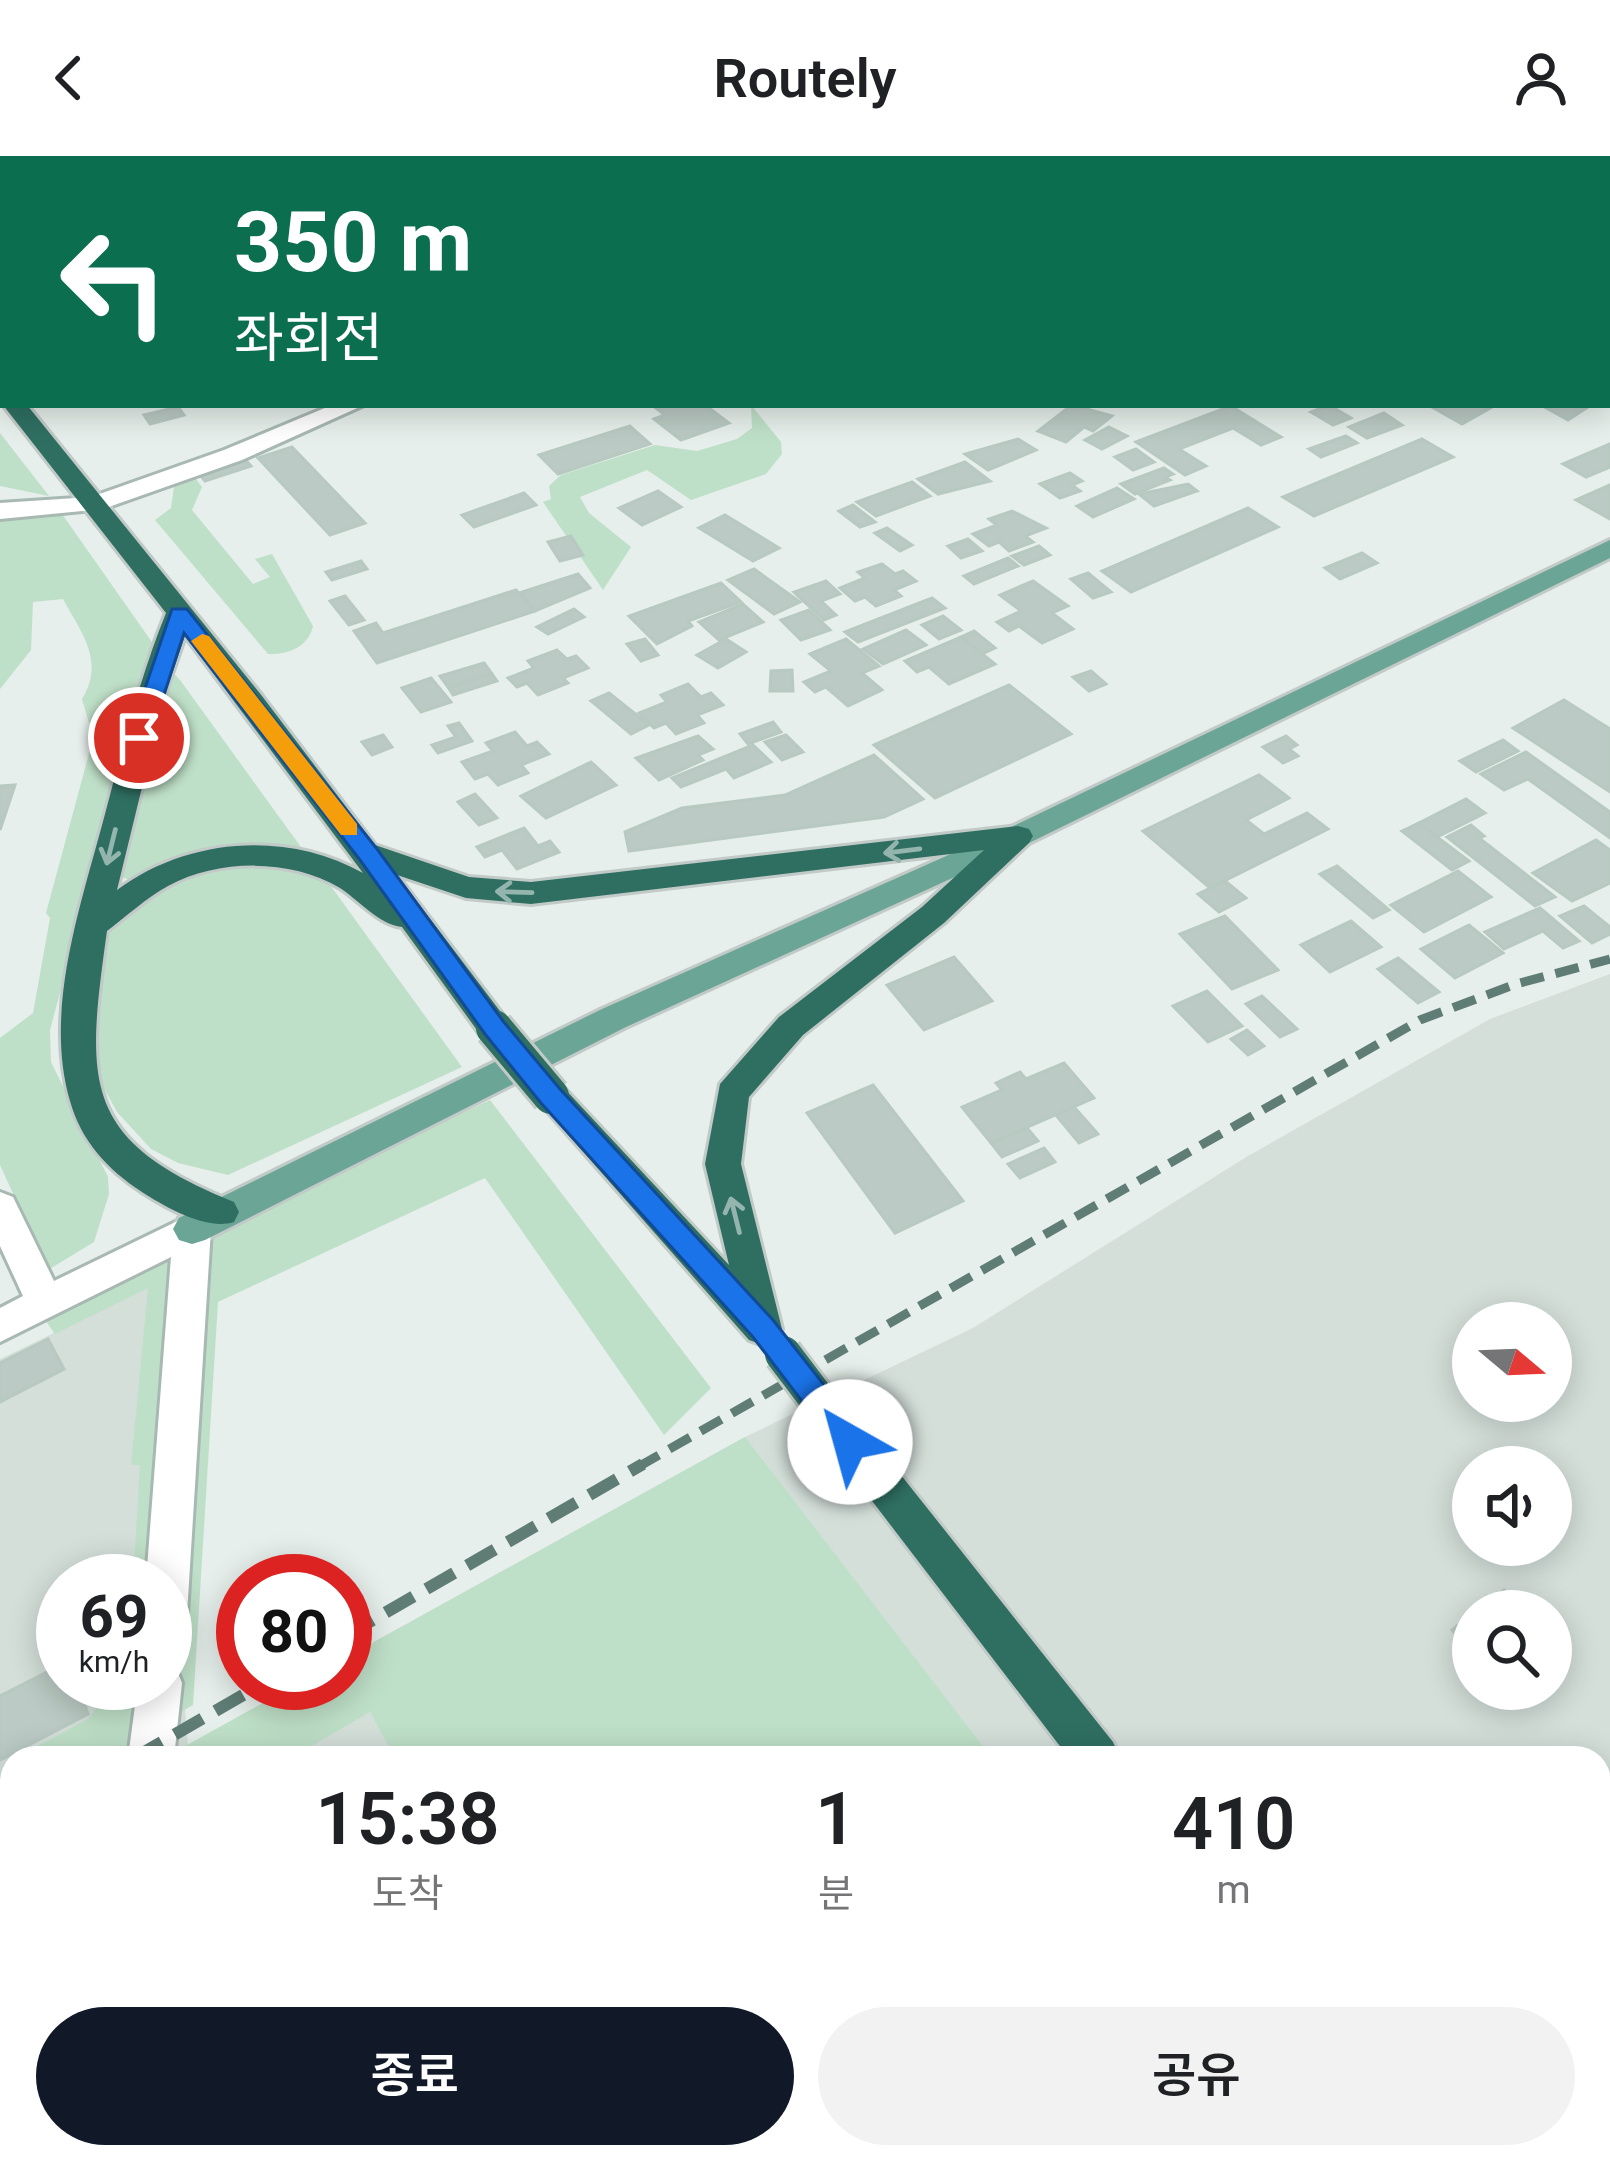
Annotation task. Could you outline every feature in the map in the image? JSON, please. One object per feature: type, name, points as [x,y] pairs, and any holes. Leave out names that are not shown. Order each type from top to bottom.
[{"type":"highway","points":[[17,408],[369,854],[494,1028],[773,1341],[1088,1746]]},
{"type":"highway","points":[[179,614],[150,697],[92,926],[78,1016],[77,1065],[85,1103],[106,1139],[154,1186],[207,1221]]},
{"type":"highway","points":[[369,854],[466,887],[531,893],[1018,836]]},
{"type":"highway","points":[[773,1341],[723,1164],[733,1093],[791,1026],[933,915],[1018,836]]},
{"type":"highway","points":[[92,926],[161,876],[207,861],[258,855],[309,862],[344,876],[430,939]]},
{"type":"main road","points":[[207,1221],[614,1018],[1018,836],[1610,548]]},
{"type":"street","points":[[0,511],[94,505],[250,449],[345,408]]},
{"type":"street","points":[[0,492],[40,505]]},
{"type":"street","points":[[0,1207],[46,1304]]},
{"type":"street","points":[[0,1326],[207,1221]]},
{"type":"street","points":[[171,1554],[207,1221]]},
{"type":"street","points":[[153,1746],[157,1710]]},
{"type":"shaded area","points":[[1610,974],[1610,1746],[0,1746],[0,1359],[149,1287],[172,1554],[36,1554],[36,1710],[185,1710],[188,1745],[251,1710],[372,1710],[372,1643],[745,1437],[973,1328],[1248,1156],[1490,1019]]},
{"type":"green space","points":[[753,408],[781,442],[782,454],[766,474],[691,500],[647,470],[580,497],[589,513],[631,547],[603,590],[543,502],[551,499],[549,486],[561,475],[655,445],[697,451],[737,439],[752,428]]},
{"type":"green space","points":[[0,433],[49,496],[0,486]]},
{"type":"green space","points":[[192,474],[202,487],[192,510],[253,584],[270,577],[255,559],[272,554],[313,626],[296,648],[268,654],[155,520],[171,508],[175,480]]},
{"type":"green space","points":[[0,514],[62,514],[154,645],[50,1030],[51,1062],[108,1177],[109,1194],[94,1242],[48,1270],[0,1165],[0,1038],[33,1013],[50,918],[46,913],[97,724],[89,723],[82,699],[91,672],[88,648],[63,599],[33,602],[31,650],[0,689]]},
{"type":"green space","points":[[167,666],[306,854],[134,881],[114,875]]},
{"type":"green space","points":[[253,864],[325,878],[462,1067],[228,1175],[178,1163],[151,1149],[117,1112],[89,1061],[106,934],[137,899],[190,875]]},
{"type":"green space","points":[[490,1100],[711,1388],[664,1435],[485,1178],[218,1302],[192,1706],[192,1554],[182,1554],[202,1238],[233,1219]]},
{"type":"green space","points":[[171,1255],[146,1554],[135,1554],[140,1465],[131,1465],[148,1288],[55,1334],[43,1317]]},
{"type":"green space","points":[[745,1437],[983,1746],[388,1746],[370,1712],[312,1746],[187,1745],[250,1710],[372,1710],[372,1643]]},
{"type":"green space","points":[[95,1710],[134,1710],[132,1746],[37,1746],[88,1719]]},
{"type":"building","points":[[179,408],[184,415],[150,424],[144,415]]},
{"type":"building","points":[[656,408],[709,408],[729,423],[681,440],[654,419],[665,415]]},
{"type":"building","points":[[1068,408],[1112,416],[1093,431],[1084,427],[1066,442],[1038,431]]},
{"type":"building","points":[[1226,408],[1234,408],[1281,437],[1261,445],[1233,428],[1179,449],[1206,466],[1185,475],[1136,442]]},
{"type":"building","points":[[1334,408],[1351,418],[1333,425],[1311,412]]},
{"type":"building","points":[[1434,408],[1490,408],[1462,424]]},
{"type":"building","points":[[1546,408],[1586,408],[1568,420]]},
{"type":"building","points":[[1384,413],[1402,425],[1367,438],[1349,427]]},
{"type":"building","points":[[630,426],[650,444],[558,474],[539,455]]},
{"type":"building","points":[[1109,427],[1127,436],[1102,449],[1085,440]]},
{"type":"building","points":[[1346,436],[1357,443],[1321,457],[1309,449]]},
{"type":"building","points":[[1018,439],[1036,450],[988,470],[965,454]]},
{"type":"building","points":[[1422,439],[1453,457],[1314,516],[1283,497]]},
{"type":"building","points":[[1610,444],[1610,467],[1586,477],[1563,464]]},
{"type":"building","points":[[292,447],[365,523],[330,535],[258,458]]},
{"type":"building","points":[[1136,449],[1154,462],[1133,470],[1115,457]]},
{"type":"building","points":[[243,457],[251,466],[205,481],[197,471]]},
{"type":"building","points":[[965,462],[990,481],[938,494],[918,479]]},
{"type":"building","points":[[1164,468],[1173,474],[1165,477],[1170,480],[1135,494],[1121,484]]},
{"type":"building","points":[[1070,473],[1082,481],[1072,485],[1080,491],[1060,498],[1040,484]]},
{"type":"building","points":[[912,482],[930,496],[876,516],[857,502]]},
{"type":"building","points":[[1188,484],[1197,491],[1154,506],[1139,494]]},
{"type":"building","points":[[1610,485],[1610,519],[1576,500]]},
{"type":"building","points":[[1117,488],[1134,499],[1093,517],[1077,506]]},
{"type":"building","points":[[658,491],[681,507],[642,525],[619,508]]},
{"type":"building","points":[[524,493],[536,505],[474,527],[462,515]]},
{"type":"building","points":[[853,505],[875,522],[860,527],[839,511]]},
{"type":"building","points":[[1248,508],[1278,527],[1131,592],[1102,571]]},
{"type":"building","points":[[1012,511],[1046,528],[1025,536],[1033,542],[1009,551],[999,542],[989,546],[973,534],[997,525],[989,519]]},
{"type":"building","points":[[725,515],[779,548],[753,561],[699,528]]},
{"type":"building","points":[[887,528],[912,545],[900,551],[875,533]]},
{"type":"building","points":[[571,536],[583,555],[560,561],[548,542]]},
{"type":"building","points":[[968,539],[982,551],[961,558],[948,546]]},
{"type":"building","points":[[1039,546],[1050,555],[1024,565],[1012,556]]},
{"type":"building","points":[[1362,553],[1377,563],[1340,579],[1325,568]]},
{"type":"building","points":[[1008,558],[1018,566],[974,584],[964,576]]},
{"type":"building","points":[[361,561],[367,569],[332,580],[326,572]]},
{"type":"building","points":[[882,564],[916,581],[894,590],[901,596],[876,606],[865,597],[855,601],[840,588],[865,578],[858,572]]},
{"type":"building","points":[[754,569],[800,602],[774,614],[728,580]]},
{"type":"building","points":[[1088,573],[1111,592],[1093,598],[1071,579]]},
{"type":"building","points":[[578,574],[590,588],[535,611],[519,593]]},
{"type":"building","points":[[826,581],[840,594],[821,601],[836,615],[824,620],[794,592]]},
{"type":"building","points":[[1033,581],[1068,606],[1052,613],[1073,629],[1042,643],[1019,626],[1009,631],[997,622],[1021,611],[1000,595]]},
{"type":"building","points":[[721,583],[741,602],[688,621],[692,626],[657,644],[629,616]]},
{"type":"building","points":[[516,590],[535,611],[377,663],[354,631],[376,623],[383,633]]},
{"type":"building","points":[[345,596],[364,620],[349,625],[330,601]]},
{"type":"building","points":[[932,598],[945,608],[858,642],[845,632]]},
{"type":"building","points":[[743,604],[763,622],[719,640],[699,622]]},
{"type":"building","points":[[574,609],[584,617],[548,634],[537,627]]},
{"type":"building","points":[[809,610],[830,630],[801,640],[781,620]]},
{"type":"building","points":[[943,616],[961,630],[939,639],[922,625]]},
{"type":"building","points":[[906,630],[926,645],[883,664],[863,649]]},
{"type":"building","points":[[974,631],[995,648],[982,654],[961,637]]},
{"type":"building","points":[[961,637],[995,664],[949,684],[929,667],[917,672],[905,661]]},
{"type":"building","points":[[645,639],[658,655],[641,661],[627,644]]},
{"type":"building","points":[[726,639],[746,652],[718,668],[697,655]]},
{"type":"building","points":[[846,639],[879,666],[862,673],[882,690],[848,706],[826,687],[815,692],[804,682],[831,671],[810,654]]},
{"type":"building","points":[[557,650],[567,659],[576,656],[588,668],[563,678],[568,683],[538,695],[527,683],[517,687],[508,678],[534,668],[528,661]]},
{"type":"building","points":[[484,663],[492,674],[448,687],[440,676]]},
{"type":"building","points":[[792,670],[793,691],[770,691],[771,671]]},
{"type":"building","points":[[1091,671],[1106,684],[1089,691],[1073,677]]},
{"type":"building","points":[[492,674],[497,681],[453,695],[448,687]]},
{"type":"building","points":[[431,678],[451,702],[421,712],[402,688]]},
{"type":"building","points":[[688,684],[701,697],[711,693],[723,705],[697,715],[704,723],[676,734],[666,723],[654,728],[639,713],[667,702],[661,695]]},
{"type":"building","points":[[1009,685],[1071,734],[935,798],[874,745]]},
{"type":"building","points":[[609,693],[649,725],[631,734],[591,701]]},
{"type":"building","points":[[1564,700],[1610,729],[1610,792],[1513,728]]},
{"type":"building","points":[[773,722],[781,732],[748,744],[740,734]]},
{"type":"building","points":[[459,723],[472,741],[438,753],[432,745],[456,737],[448,726]]},
{"type":"building","points":[[515,732],[527,746],[537,742],[549,754],[521,765],[528,773],[498,785],[488,774],[475,779],[462,762],[493,751],[486,743]]},
{"type":"building","points":[[383,735],[392,747],[372,755],[362,742]]},
{"type":"building","points":[[786,735],[803,752],[782,760],[765,742]]},
{"type":"building","points":[[698,736],[713,749],[698,755],[703,760],[659,780],[636,758]]},
{"type":"building","points":[[1286,736],[1297,745],[1289,749],[1298,756],[1283,763],[1263,747]]},
{"type":"building","points":[[1503,740],[1518,751],[1476,772],[1460,761]]},
{"type":"building","points":[[753,745],[771,762],[734,778],[726,769],[681,787],[672,778]]},
{"type":"building","points":[[1526,752],[1610,812],[1610,838],[1528,779],[1504,790],[1481,774]]},
{"type":"building","points":[[874,755],[923,799],[884,817],[629,851],[625,832],[682,808],[785,795]]},
{"type":"building","points":[[591,762],[616,785],[546,818],[521,796]]},
{"type":"building","points":[[1259,775],[1289,798],[1246,820],[1264,834],[1307,813],[1328,829],[1210,888],[1143,831]]},
{"type":"building","points":[[15,785],[0,830],[0,786]]},
{"type":"building","points":[[475,794],[497,818],[479,825],[458,802]]},
{"type":"building","points":[[1466,799],[1485,813],[1437,837],[1419,823]]},
{"type":"building","points":[[1419,823],[1469,861],[1452,870],[1402,831]]},
{"type":"building","points":[[1471,825],[1484,836],[1479,838],[1555,897],[1535,906],[1447,837]]},
{"type":"building","points":[[524,828],[538,846],[550,841],[559,852],[517,869],[502,850],[485,857],[477,847]]},
{"type":"building","points":[[1596,840],[1610,850],[1610,883],[1572,901],[1533,873]]},
{"type":"building","points":[[1337,866],[1389,910],[1373,918],[1320,874]]},
{"type":"building","points":[[1458,871],[1491,897],[1424,932],[1391,905]]},
{"type":"building","points":[[1225,881],[1246,898],[1219,912],[1198,894]]},
{"type":"building","points":[[1584,906],[1610,927],[1610,934],[1592,943],[1560,916]]},
{"type":"building","points":[[1540,908],[1579,941],[1563,948],[1543,931],[1504,949],[1485,932]]},
{"type":"building","points":[[1225,916],[1278,970],[1232,989],[1180,934]]},
{"type":"building","points":[[1351,921],[1381,947],[1330,972],[1301,945]]},
{"type":"building","points":[[1469,925],[1503,953],[1455,978],[1421,949]]},
{"type":"building","points":[[954,957],[992,1001],[924,1030],[887,985]]},
{"type":"building","points":[[1398,958],[1439,992],[1418,1003],[1378,969]]},
{"type":"building","points":[[1207,991],[1242,1026],[1208,1042],[1173,1006]]},
{"type":"building","points":[[1262,996],[1297,1029],[1280,1037],[1246,1004]]},
{"type":"building","points":[[1247,1030],[1264,1046],[1248,1055],[1231,1039]]},
{"type":"building","points":[[1064,1063],[1094,1098],[991,1143],[962,1107],[1002,1090],[996,1083],[1020,1072],[1026,1079]]},
{"type":"building","points":[[873,1085],[963,1201],[895,1233],[807,1113]]},
{"type":"building","points":[[1074,1107],[1098,1134],[1079,1143],[1056,1115]]},
{"type":"building","points":[[1027,1128],[1038,1141],[1002,1157],[991,1143]]},
{"type":"building","points":[[1044,1148],[1055,1162],[1020,1178],[1008,1164]]},
{"type":"building","points":[[48,1339],[64,1369],[0,1402],[0,1363]]},
{"type":"building","points":[[36,1678],[36,1710],[87,1710],[88,1714],[27,1746],[0,1746],[0,1696]]},
{"type":"railway","points":[[638,1467],[1420,1020],[1516,984],[1610,959]]},
{"type":"railway","points":[[372,1620],[643,1464]]},
{"type":"railway","points":[[155,1746],[217,1710]]},
{"type":"slow traffic","points":[[202,641],[349,829]]},
{"type":"route","points":[[139,738],[179,614],[369,854],[494,1028],[763,1329],[850,1442]]}]
